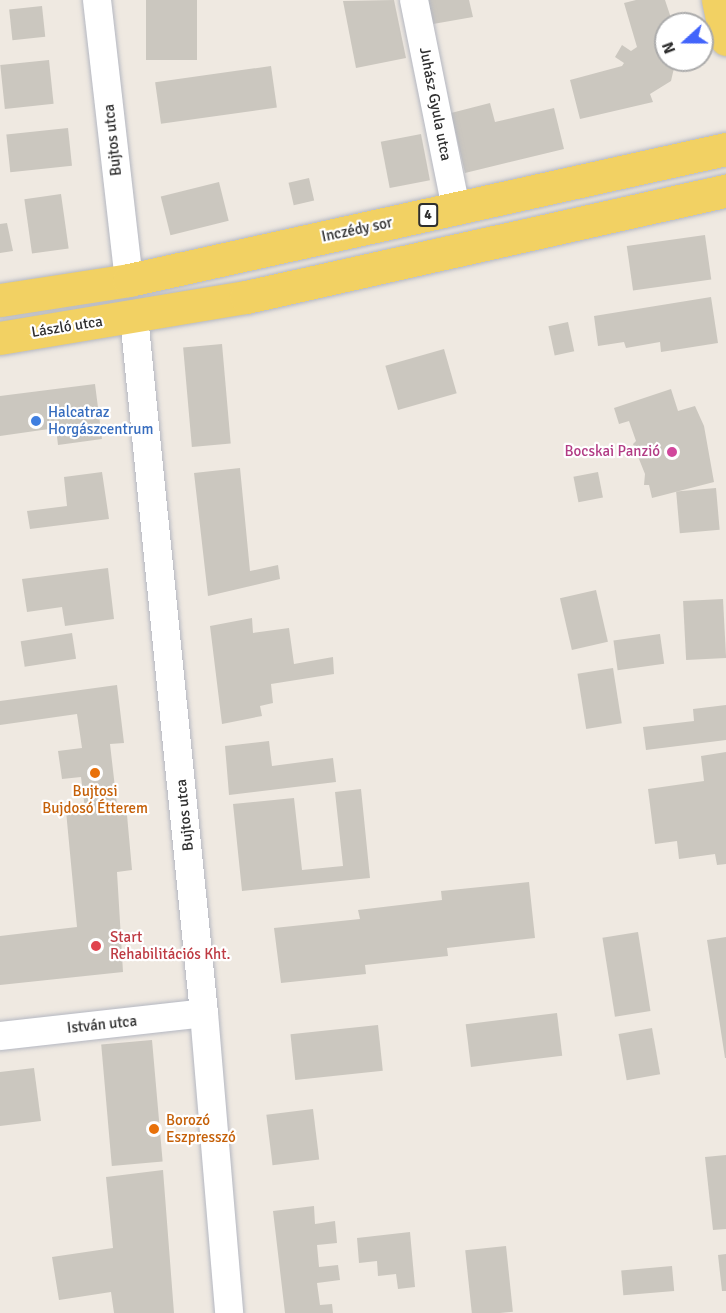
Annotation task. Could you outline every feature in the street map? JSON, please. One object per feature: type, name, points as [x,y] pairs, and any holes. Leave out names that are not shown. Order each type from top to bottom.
[{"type":"main road","points":[[718,0],[726,39]]},
{"type":"main road","name":"Inczédy sor","points":[[129,280],[726,149]]},
{"type":"main road","points":[[134,317],[257,295],[726,191]]},
{"type":"main road","name":"4","points":[[0,300],[129,280]]},
{"type":"main road","name":"László utca","points":[[0,338],[134,317]]},
{"type":"street","name":"Bujtos utca","points":[[97,0],[129,280]]},
{"type":"street","name":"Juhász Gyula utca","points":[[414,0],[456,209]]},
{"type":"street","name":"Bujtos utca","points":[[134,317],[204,1013],[230,1313]]},
{"type":"street","name":"István utca","points":[[0,1036],[204,1013]]},
{"type":"building","points":[[146,0],[197,0],[197,60],[146,60]]},
{"type":"building","points":[[394,0],[406,58],[356,68],[343,1]]},
{"type":"building","points":[[428,0],[469,0],[473,17],[433,24]]},
{"type":"building","points":[[636,0],[665,0],[669,12],[654,12],[654,72],[673,72],[671,81],[650,94],[653,102],[580,119],[570,80],[622,66],[624,63],[615,57],[622,45],[631,51],[637,47],[624,3]]},
{"type":"building","points":[[42,6],[45,37],[12,40],[9,9]]},
{"type":"building","points":[[49,60],[54,104],[5,109],[0,65]]},
{"type":"building","points":[[271,66],[277,108],[161,124],[155,82]]},
{"type":"building","points":[[490,103],[495,122],[554,108],[564,149],[465,173],[451,113]]},
{"type":"building","points":[[68,128],[72,166],[10,172],[6,134]]},
{"type":"building","points":[[421,134],[430,180],[390,188],[381,142]]},
{"type":"building","points":[[309,178],[314,200],[294,205],[289,183]]},
{"type":"building","points":[[219,182],[229,221],[170,235],[161,197]]},
{"type":"building","points":[[61,194],[69,248],[32,254],[24,199]]},
{"type":"building","points":[[7,223],[13,251],[0,253],[0,224]]},
{"type":"building","points":[[705,235],[711,280],[633,291],[627,246]]},
{"type":"building","points":[[711,297],[718,343],[661,352],[660,342],[626,348],[624,342],[598,346],[594,316]]},
{"type":"building","points":[[568,322],[574,351],[555,356],[548,326]]},
{"type":"building","points":[[222,344],[231,444],[192,447],[183,347]]},
{"type":"building","points":[[444,349],[457,393],[398,410],[385,366]]},
{"type":"building","points":[[95,384],[102,439],[58,445],[56,428],[0,436],[0,396]]},
{"type":"building","name":"Bocskai Panzió","points":[[671,389],[678,411],[695,406],[704,426],[714,482],[652,498],[649,485],[644,485],[645,474],[633,444],[636,441],[629,421],[619,424],[614,408]]},
{"type":"building","points":[[240,468],[250,571],[278,565],[280,579],[208,596],[194,473]]},
{"type":"building","points":[[102,472],[109,519],[30,529],[27,511],[67,506],[64,477]]},
{"type":"building","points":[[598,472],[603,498],[578,502],[573,477]]},
{"type":"building","points":[[716,488],[720,530],[680,533],[676,491]]},
{"type":"building","points":[[108,568],[114,619],[65,626],[62,607],[27,612],[22,579]]},
{"type":"building","points":[[596,590],[608,642],[572,650],[560,598]]},
{"type":"building","points":[[723,599],[726,658],[686,660],[683,601]]},
{"type":"building","points":[[252,618],[253,633],[289,628],[294,664],[333,657],[334,674],[271,684],[273,703],[260,706],[262,716],[222,724],[210,626]]},
{"type":"building","points":[[72,633],[76,659],[25,667],[21,641]]},
{"type":"building","points":[[660,634],[664,664],[618,670],[613,641]]},
{"type":"building","points":[[613,668],[622,723],[586,729],[577,674]]},
{"type":"building","points":[[117,685],[124,743],[110,744],[117,805],[126,804],[132,870],[117,872],[123,972],[0,985],[0,936],[77,927],[66,811],[85,809],[81,777],[62,779],[58,751],[82,748],[77,714],[0,725],[0,701]]},
{"type":"building","points":[[726,705],[726,740],[646,750],[643,727],[694,721],[693,709]]},
{"type":"building","points":[[269,741],[272,766],[333,758],[336,782],[229,795],[225,746]]},
{"type":"building","points":[[726,752],[726,864],[717,865],[715,854],[679,859],[677,841],[655,844],[648,789],[704,781],[701,756]]},
{"type":"building","points":[[361,789],[370,878],[242,891],[233,804],[294,798],[302,870],[343,866],[335,792]]},
{"type":"building","points":[[529,882],[535,938],[447,948],[448,956],[365,965],[366,974],[281,983],[274,928],[360,919],[358,910],[442,900],[441,891]]},
{"type":"building","points":[[638,932],[651,1011],[615,1017],[602,938]]},
{"type":"building","points":[[726,937],[726,1058],[725,1058],[707,940]]},
{"type":"building","points":[[557,1013],[562,1056],[471,1067],[466,1024]]},
{"type":"building","points":[[378,1025],[383,1071],[295,1080],[290,1034]]},
{"type":"building","points":[[652,1028],[660,1074],[627,1080],[619,1034]]},
{"type":"building","points":[[152,1040],[163,1162],[112,1166],[101,1044]]},
{"type":"building","points":[[34,1068],[41,1121],[0,1126],[0,1072]]},
{"type":"building","points":[[313,1109],[319,1160],[273,1165],[266,1115]]},
{"type":"building","points":[[726,1155],[726,1229],[713,1230],[705,1157]]},
{"type":"building","points":[[163,1170],[174,1313],[114,1313],[111,1292],[59,1300],[52,1257],[113,1248],[106,1177]]},
{"type":"building","points":[[314,1206],[315,1224],[335,1221],[337,1243],[317,1245],[319,1267],[338,1265],[340,1280],[317,1283],[320,1305],[332,1304],[333,1313],[285,1313],[273,1211]]},
{"type":"building","points":[[410,1232],[415,1287],[398,1289],[396,1274],[378,1276],[377,1261],[359,1263],[357,1238]]},
{"type":"building","points":[[506,1246],[513,1312],[472,1313],[465,1250]]},
{"type":"building","points":[[726,1254],[726,1291],[722,1291],[718,1255]]},
{"type":"building","points":[[672,1266],[674,1291],[623,1295],[621,1270]]},
{"type":"place","name":"Halcatraz Horgászcentrum","points":[[36,421]]},
{"type":"place","name":"Bocskai Panzió","points":[[672,452]]},
{"type":"place","name":"Bujtosi Bujdosó Étterem","points":[[95,773]]},
{"type":"place","name":"Start Rehabilitációs Kht.","points":[[96,946]]},
{"type":"place","name":"Borozó Eszpresszó","points":[[154,1129]]}]
